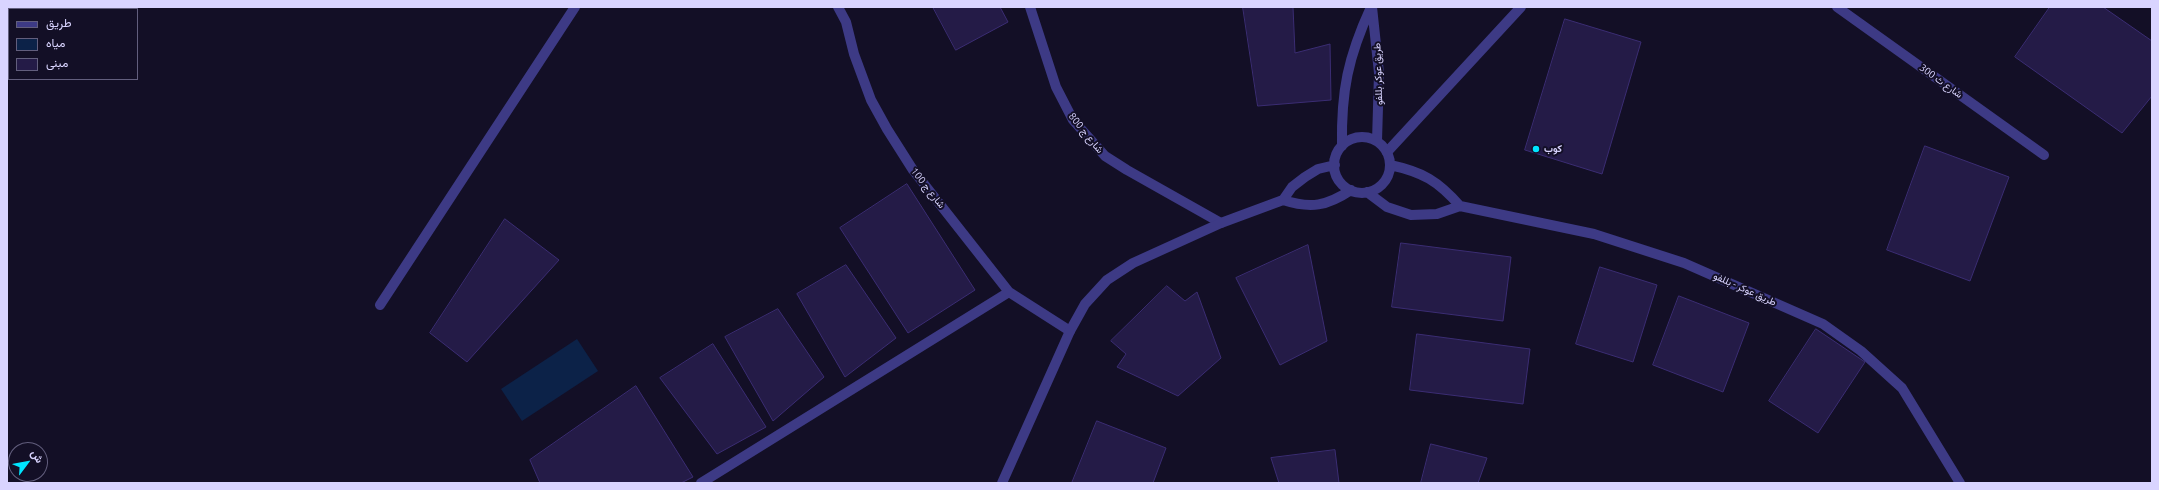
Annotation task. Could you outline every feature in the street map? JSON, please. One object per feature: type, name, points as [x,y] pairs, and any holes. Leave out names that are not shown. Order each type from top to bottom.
[{"type":"street","points":[[380,305],[575,7]]},
{"type":"street","name":"شارع ج 100","points":[[838,7],[846,22],[854,54],[871,100],[886,129],[913,170],[1009,292],[1070,331]]},
{"type":"street","name":"شارع ج 800","points":[[1030,7],[1056,87],[1073,120],[1105,156],[1221,223]]},
{"type":"street","name":"طريق عوكر بللفو","points":[[1372,7],[1379,73],[1377,141]]},
{"type":"street","name":"طريق عوكر بللفو","points":[[1342,146],[1341,109],[1346,73],[1357,37],[1372,7]]},
{"type":"street","points":[[1387,152],[1521,7]]},
{"type":"street","name":"شارع ث 300","points":[[1837,7],[2044,155]]},
{"type":"street","points":[[1365,137],[1377,141],[1387,152],[1390,165],[1387,178],[1378,188],[1367,192],[1352,190],[1343,185],[1336,176],[1335,165],[1336,155],[1342,146],[1352,138],[1365,137]]},
{"type":"street","points":[[1002,483],[1070,331],[1085,304],[1107,280],[1133,263],[1221,223],[1283,200],[1292,187],[1305,177],[1318,169],[1335,165]]},
{"type":"street","points":[[1367,192],[1387,207],[1411,215],[1437,214],[1460,206],[1446,190],[1430,177],[1411,169],[1390,165]]},
{"type":"street","points":[[1283,200],[1300,206],[1319,205],[1336,200],[1352,190]]},
{"type":"street","name":"طريق عوكر - بللفو","points":[[1460,206],[1594,234],[1684,263],[1822,324],[1861,351],[1902,388],[1960,483]]},
{"type":"street","points":[[701,483],[1009,292]]},
{"type":"water","points":[[577,339],[598,371],[522,421],[501,389]]},
{"type":"building","points":[[933,7],[1000,7],[1008,22],[956,50]]},
{"type":"building","points":[[1243,7],[1293,7],[1295,53],[1330,44],[1331,100],[1258,106]]},
{"type":"building","points":[[2050,7],[2103,7],[2152,41],[2152,96],[2122,133],[2015,57]]},
{"type":"building","points":[[1565,19],[1641,42],[1602,174],[1525,150]]},
{"type":"building","points":[[1925,146],[2009,177],[1970,281],[1887,250]]},
{"type":"building","points":[[907,184],[975,290],[908,333],[840,228]]},
{"type":"building","points":[[505,219],[559,260],[467,362],[430,333]]},
{"type":"building","points":[[1401,243],[1511,257],[1503,321],[1392,307]]},
{"type":"building","points":[[1308,245],[1327,341],[1280,365],[1236,278]]},
{"type":"building","points":[[846,265],[896,338],[845,377],[797,294]]},
{"type":"building","points":[[1600,267],[1657,285],[1633,362],[1576,344]]},
{"type":"building","points":[[1167,286],[1185,301],[1197,292],[1221,358],[1178,396],[1117,367],[1126,354],[1111,341]]},
{"type":"building","points":[[1679,296],[1749,323],[1723,392],[1653,365]]},
{"type":"building","points":[[778,309],[824,377],[773,421],[725,337]]},
{"type":"building","points":[[1816,329],[1865,362],[1818,433],[1769,401]]},
{"type":"building","points":[[1417,334],[1530,349],[1523,404],[1410,390]]},
{"type":"building","points":[[713,344],[766,427],[717,454],[660,378]]},
{"type":"building","points":[[636,386],[693,477],[681,483],[540,483],[530,460]]},
{"type":"building","points":[[1097,421],[1166,448],[1153,483],[1072,483]]},
{"type":"building","points":[[1431,444],[1487,458],[1478,483],[1421,483]]},
{"type":"building","points":[[1335,450],[1339,483],[1279,483],[1271,458]]},
{"type":"place","name":"كوب","points":[[1536,149]]}]
